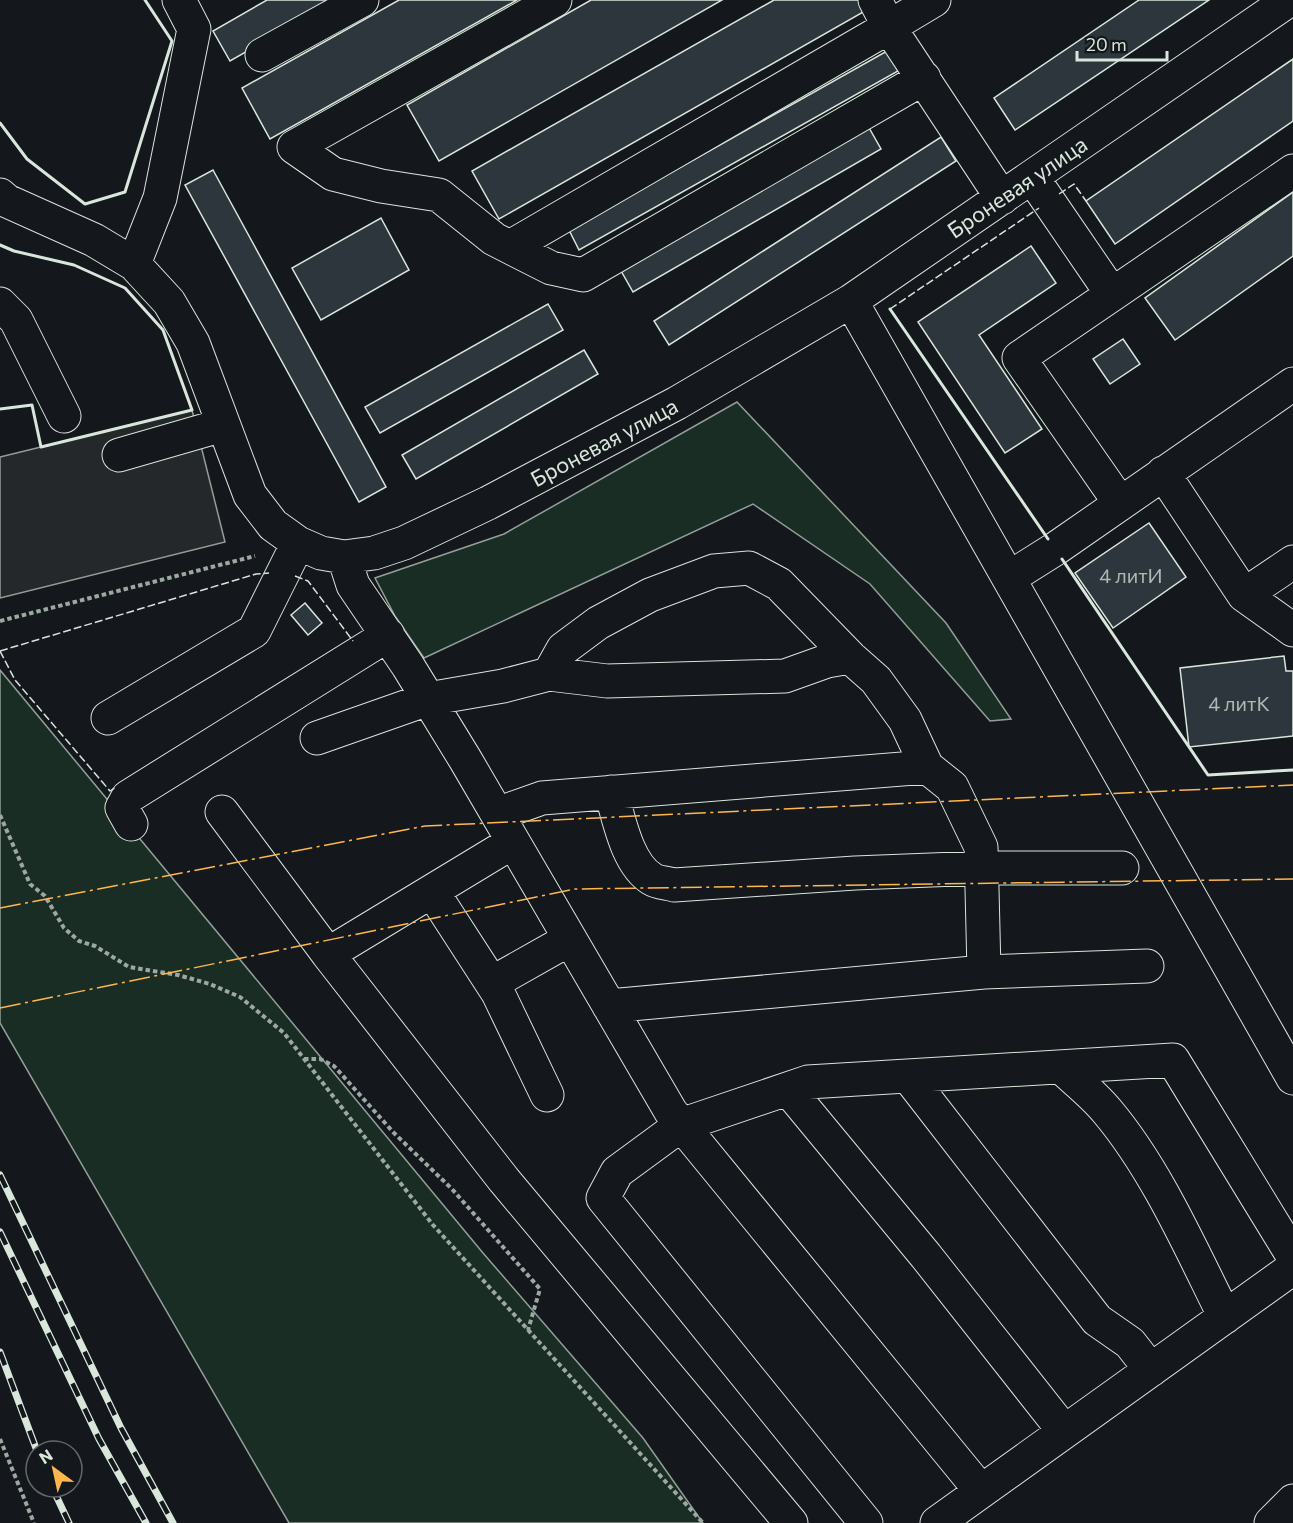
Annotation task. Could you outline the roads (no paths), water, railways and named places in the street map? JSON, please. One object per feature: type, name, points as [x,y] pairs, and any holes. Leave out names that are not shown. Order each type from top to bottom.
[{"type":"street","points":[[134,264],[160,198],[194,29],[179,0]]},
{"type":"street","points":[[262,55],[362,0]]},
{"type":"street","points":[[555,0],[294,147],[333,174],[381,186],[439,195],[494,239],[551,268],[583,275],[924,78]]},
{"type":"street","points":[[510,247],[882,13],[934,0]]},
{"type":"street","name":"Броневая улица","points":[[2,206],[94,240],[134,264],[169,302],[193,343],[250,495],[273,525],[298,543],[321,554],[344,557],[374,553],[404,543],[488,503],[677,403],[851,301],[1289,0]]},
{"type":"street","points":[[882,13],[966,146],[1002,198]]},
{"type":"street","points":[[1120,503],[1019,358],[1293,171]]},
{"type":"street","points":[[1032,177],[1112,294]]},
{"type":"street","points":[[851,301],[1293,1078]]},
{"type":"street","points":[[0,304],[16,321],[64,416]]},
{"type":"street","points":[[1009,578],[1293,384]]},
{"type":"street","points":[[119,455],[223,425]]},
{"type":"street","points":[[1163,473],[1244,596],[1293,630]]},
{"type":"street","points":[[108,718],[254,632],[298,543]]},
{"type":"street","points":[[344,557],[353,585],[428,699],[671,1112],[981,1491]]},
{"type":"street","points":[[1244,596],[1293,562]]},
{"type":"street","points":[[549,674],[562,649],[598,623],[650,595],[714,570],[749,568],[779,584],[850,657],[876,680],[905,720],[927,767],[952,787],[981,847],[984,972]]},
{"type":"street","points":[[131,824],[122,808],[128,796],[388,635]]},
{"type":"street","points":[[317,738],[428,699],[503,686],[549,674],[607,681],[785,676],[826,661],[850,657]]},
{"type":"street","points":[[497,814],[542,798],[927,767]]},
{"type":"street","points":[[611,792],[637,866],[653,880],[674,885],[855,873],[982,868],[1122,868]]},
{"type":"street","points":[[222,812],[328,954],[504,1180],[791,1523]]},
{"type":"street","points":[[328,954],[513,842]]},
{"type":"street","points":[[432,891],[492,983],[547,1095]]},
{"type":"street","points":[[492,983],[570,939]]},
{"type":"street","points":[[609,1006],[984,972],[1147,966]]},
{"type":"street","points":[[866,1523],[603,1198],[618,1172],[681,1125],[808,1082],[1173,1060],[1293,1256]]},
{"type":"street","points":[[1061,1067],[1107,1111],[1144,1162],[1182,1230],[1225,1317]]},
{"type":"street","points":[[908,1076],[1097,1320],[1130,1343],[1150,1370]]},
{"type":"street","points":[[788,1089],[926,1256],[1064,1431]]},
{"type":"street","points":[[937,1523],[1293,1268]]},
{"type":"street","points":[[1271,1523],[1293,1501]]},
{"type":"railway","points":[[0,1175],[121,1428],[173,1523]]},
{"type":"railway","points":[[0,1232],[99,1439],[146,1523]]},
{"type":"railway","points":[[0,1352],[33,1439]]},
{"type":"railway","points":[[58,1499],[69,1523]]}]
